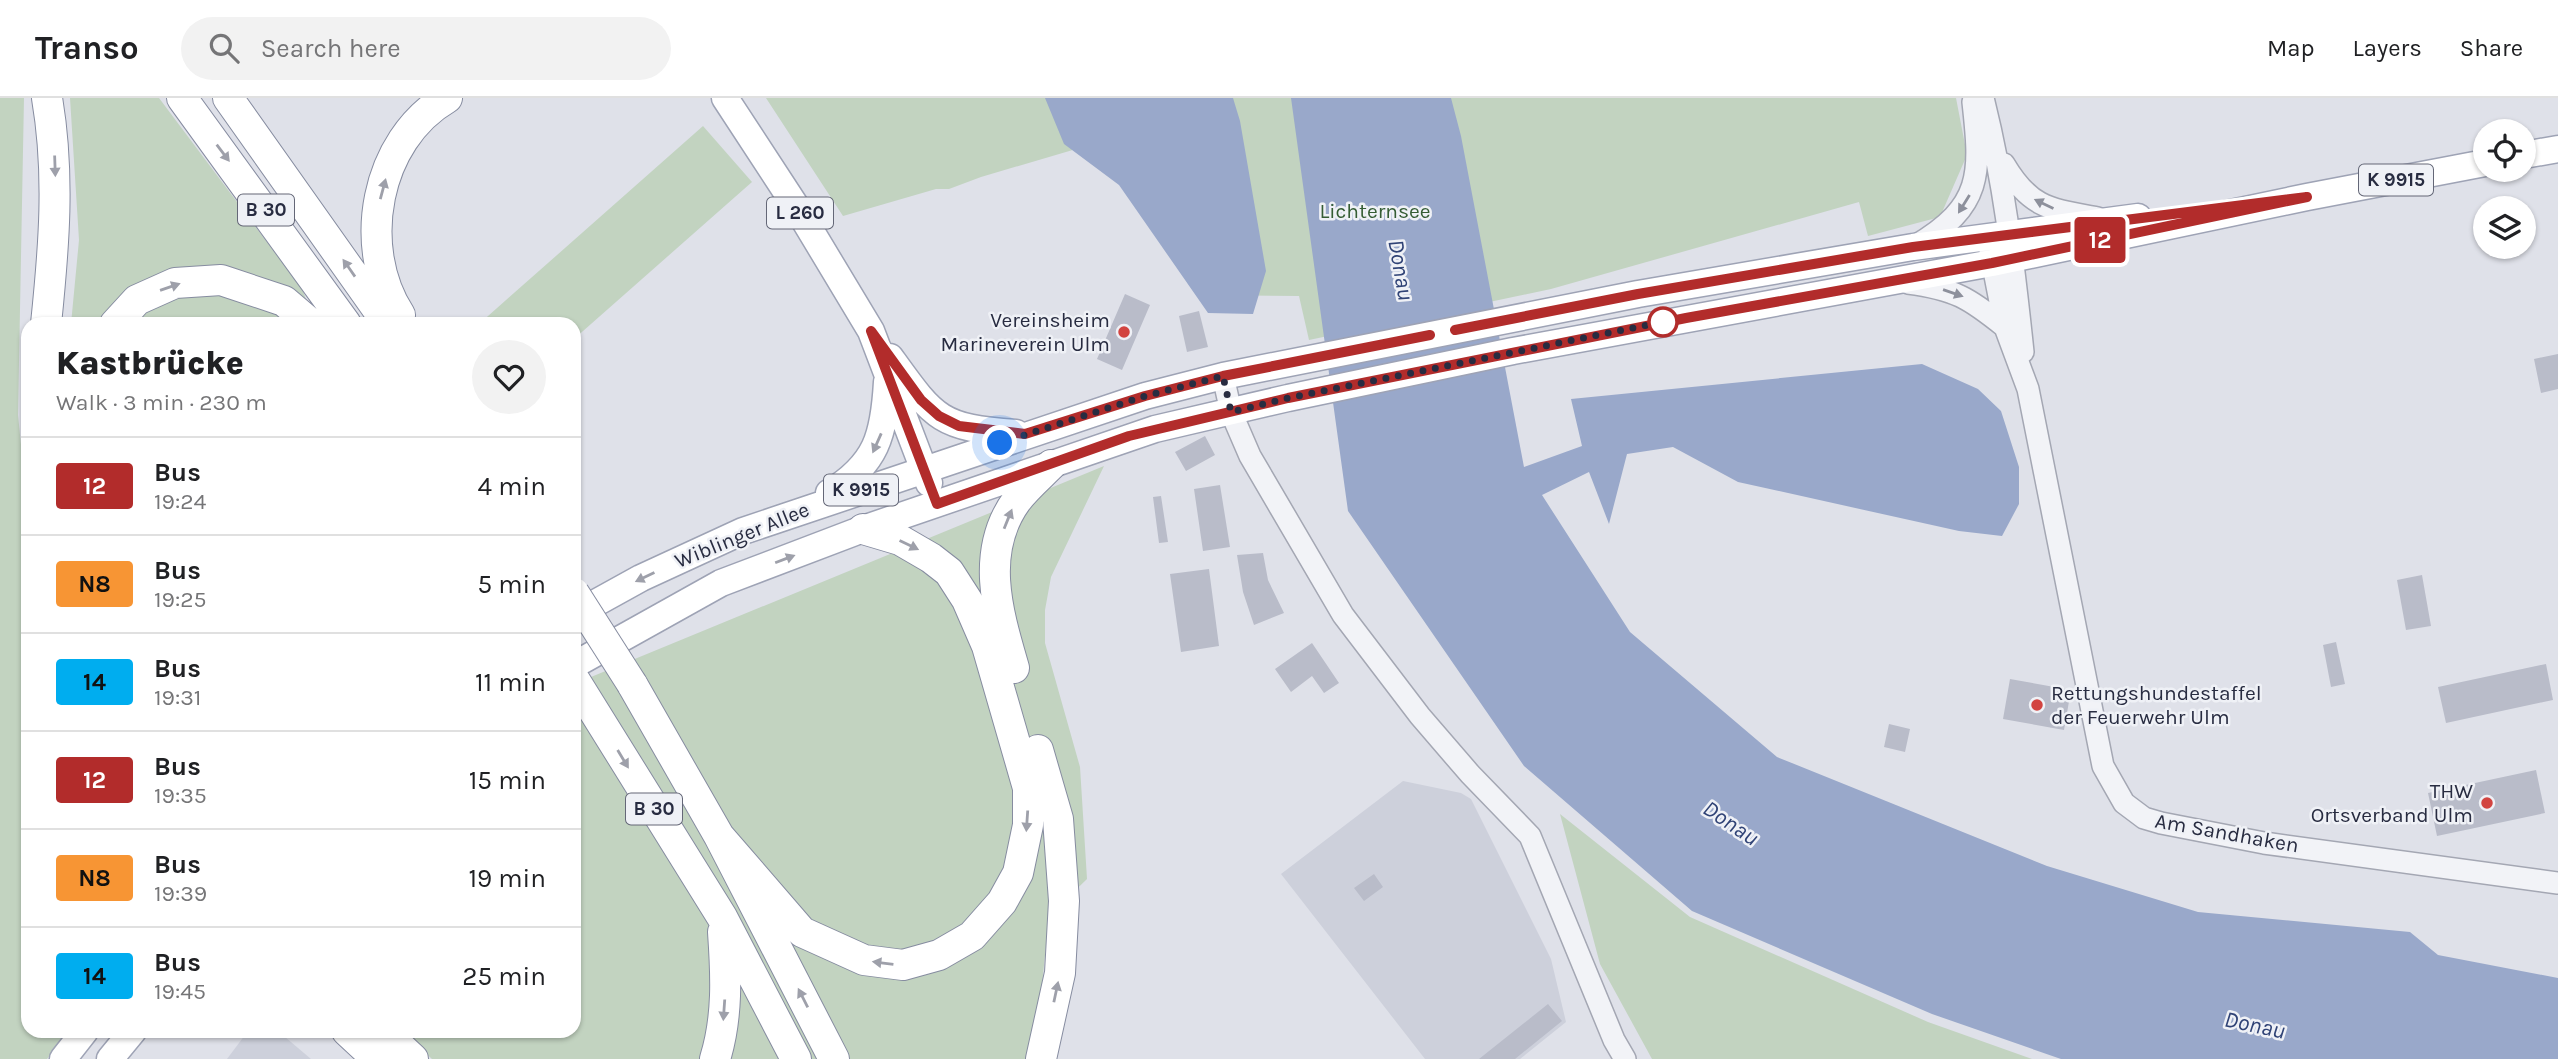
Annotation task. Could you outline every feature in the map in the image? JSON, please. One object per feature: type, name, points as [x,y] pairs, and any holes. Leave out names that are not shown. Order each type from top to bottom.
[{"type":"highway","points":[[47,98],[55,143],[56,190],[54,252],[47,317]]},
{"type":"highway","name":"B 30","points":[[182,98],[341,317]]},
{"type":"highway","name":"B 30","points":[[228,98],[383,317]]},
{"type":"highway","points":[[401,317],[379,271],[376,238],[379,201],[389,165],[408,133],[437,104],[447,98]]},
{"type":"highway","points":[[121,317],[137,300],[175,283],[220,280],[284,301],[303,317]]},
{"type":"highway","points":[[1041,1059],[1060,973],[1064,901],[1058,819],[997,610],[994,567],[1008,515],[1018,500],[1051,465]]},
{"type":"highway","points":[[719,836],[802,932],[864,960],[903,965],[939,955],[972,936],[1002,902],[1018,873],[1028,825],[1028,788],[987,646],[967,600],[949,572],[931,558],[900,540],[863,529]]},
{"type":"highway","name":"B 30","points":[[581,604],[632,684],[719,836],[834,1059]]},
{"type":"highway","name":"B 30","points":[[581,690],[722,917],[796,1059]]},
{"type":"highway","points":[[715,1059],[722,1036],[725,1010],[726,973],[722,917]]},
{"type":"highway","points":[[355,1038],[377,1059]]},
{"type":"highway","points":[[390,1038],[413,1059]]},
{"type":"main road","name":"L 260","points":[[725,98],[797,208],[871,331],[887,377],[882,431],[873,453],[841,485],[798,511]]},
{"type":"main road","points":[[2536,153],[2558,149]]},
{"type":"main road","name":"K 9915","points":[[1913,247],[2001,248],[2307,197],[2473,165]]},
{"type":"main road","name":"K 9915","points":[[1231,412],[1513,351],[1892,280],[2110,220],[2307,197]]},
{"type":"main road","name":"Wiblinger Allee","points":[[581,611],[642,578],[743,531],[1025,434],[1145,396],[1223,376],[1505,320],[1913,247]]},
{"type":"main road","points":[[871,331],[921,400],[939,416],[959,426],[1025,434]]},
{"type":"main road","points":[[887,377],[937,504]]},
{"type":"main road","name":"Wiblinger Allee","points":[[581,661],[721,583],[863,529],[1083,452],[1155,429],[1231,412]]},
{"type":"main road","points":[[63,1059],[80,1038]]},
{"type":"main road","points":[[110,1059],[127,1038]]},
{"type":"street","points":[[1913,247],[1954,218],[1966,203],[1975,183],[1978,155],[1972,98]]},
{"type":"street","points":[[1983,98],[1997,152],[2001,248]]},
{"type":"street","points":[[1997,152],[2018,188],[2039,203],[2058,211],[2110,220]]},
{"type":"street","name":"Am Sandhaken","points":[[2001,248],[2005,327],[2025,382]]},
{"type":"street","name":"Am Sandhaken","points":[[2001,248],[2025,382],[2103,766],[2124,803],[2144,818],[2264,843],[2558,883]]},
{"type":"street","points":[[1892,280],[1935,286],[1971,299],[2005,327]]},
{"type":"street","points":[[1223,376],[1231,412],[1250,456],[1343,615],[1420,716],[1470,774],[1530,836],[1614,1040],[1625,1059]]},
{"type":"shaded area","points":[[1403,781],[1461,793],[1471,799],[1551,959],[1566,1022],[1520,1059],[1425,1059],[1281,874]]},
{"type":"shaded area","points":[[243,1038],[286,1038],[311,1059],[227,1059]]},
{"type":"green space","points":[[0,98],[24,98],[18,415],[21,444],[21,1038],[64,1038],[47,1059],[0,1059]]},
{"type":"green space","points":[[70,98],[159,98],[294,278],[303,291],[312,317],[72,317],[79,240]]},
{"type":"green space","name":"Lichternsee","points":[[766,98],[1956,98],[1967,155],[1940,217],[1868,236],[1859,202],[1551,289],[1309,340],[1299,296],[1196,295],[1093,144],[949,189],[936,189],[843,216]]},
{"type":"green space","points":[[703,126],[752,182],[581,333],[581,317],[487,317]]},
{"type":"green space","points":[[1104,466],[1051,577],[1045,610],[1045,643],[1080,767],[1087,879],[1049,916],[1038,1024],[1030,1059],[432,1059],[410,1038],[581,1038],[581,681]]},
{"type":"green space","points":[[1560,814],[1690,917],[1928,1022],[2032,1059],[1652,1059],[1600,964]]},
{"type":"water","points":[[1045,98],[1233,98],[1240,121],[1266,271],[1253,314],[1208,313],[1119,185],[1064,144]]},
{"type":"water","name":"Donau","points":[[1291,98],[1451,98],[1461,136],[1524,467],[1582,446],[1571,399],[1922,364],[1978,389],[2001,411],[2019,467],[2019,504],[2002,536],[1959,531],[1738,482],[1673,447],[1627,454],[1609,524],[1589,472],[1542,495],[1630,632],[1777,757],[2047,866],[2198,912],[2410,932],[2438,955],[2558,978],[2558,1059],[2061,1059],[1932,1014],[1692,911],[1524,766],[1348,511]]},
{"type":"building","name":"Vereinsheim Marineverein Ulm","points":[[1125,294],[1150,305],[1122,370],[1097,359]]},
{"type":"building","points":[[1199,311],[1208,347],[1187,352],[1179,316]]},
{"type":"building","points":[[2558,354],[2558,389],[2541,393],[2534,359]]},
{"type":"building","points":[[1205,436],[1215,455],[1186,471],[1175,452]]},
{"type":"building","points":[[1220,485],[1230,547],[1203,551],[1194,489]]},
{"type":"building","points":[[1161,496],[1168,542],[1159,543],[1153,497]]},
{"type":"building","points":[[1263,553],[1268,580],[1284,613],[1254,625],[1243,592],[1237,555]]},
{"type":"building","points":[[1209,569],[1219,646],[1181,652],[1170,574]]},
{"type":"building","points":[[2422,575],[2431,626],[2406,630],[2397,580]]},
{"type":"building","points":[[2336,642],[2345,684],[2331,687],[2323,645]]},
{"type":"building","points":[[1312,643],[1339,683],[1324,693],[1312,676],[1291,692],[1275,669]]},
{"type":"building","points":[[2546,664],[2553,700],[2446,723],[2438,687]]},
{"type":"building","name":"Rettungshundestaffel der Feuerwehr Ulm","points":[[2010,679],[2071,690],[2064,730],[2003,719]]},
{"type":"building","points":[[1889,724],[1910,729],[1905,752],[1884,747]]},
{"type":"building","name":"THW Ortsverband Ulm","points":[[2536,770],[2545,813],[2437,836],[2428,793]]},
{"type":"building","points":[[1374,874],[1383,887],[1364,901],[1354,888]]},
{"type":"building","points":[[1548,1004],[1562,1021],[1515,1059],[1479,1059]]},
{"type":"bus line","name":"12","points":[[1430,335],[1223,376],[1145,396],[1025,434],[989,432],[959,426],[939,416],[921,400],[871,331],[937,504],[1129,436],[1288,398],[1513,351],[1992,263],[2307,197],[2067,225],[1913,247],[1638,294],[1455,330]]},
{"type":"place","name":"Vereinsheim Marineverein Ulm","points":[[1124,332]]},
{"type":"place","name":"Rettungshundestaffel der Feuerwehr Ulm","points":[[2037,705]]},
{"type":"place","name":"THW Ortsverband Ulm","points":[[2487,803]]},
{"type":"route","points":[[1000,443],[1145,396],[1223,376],[1231,412],[1513,351],[1663,322]]}]
